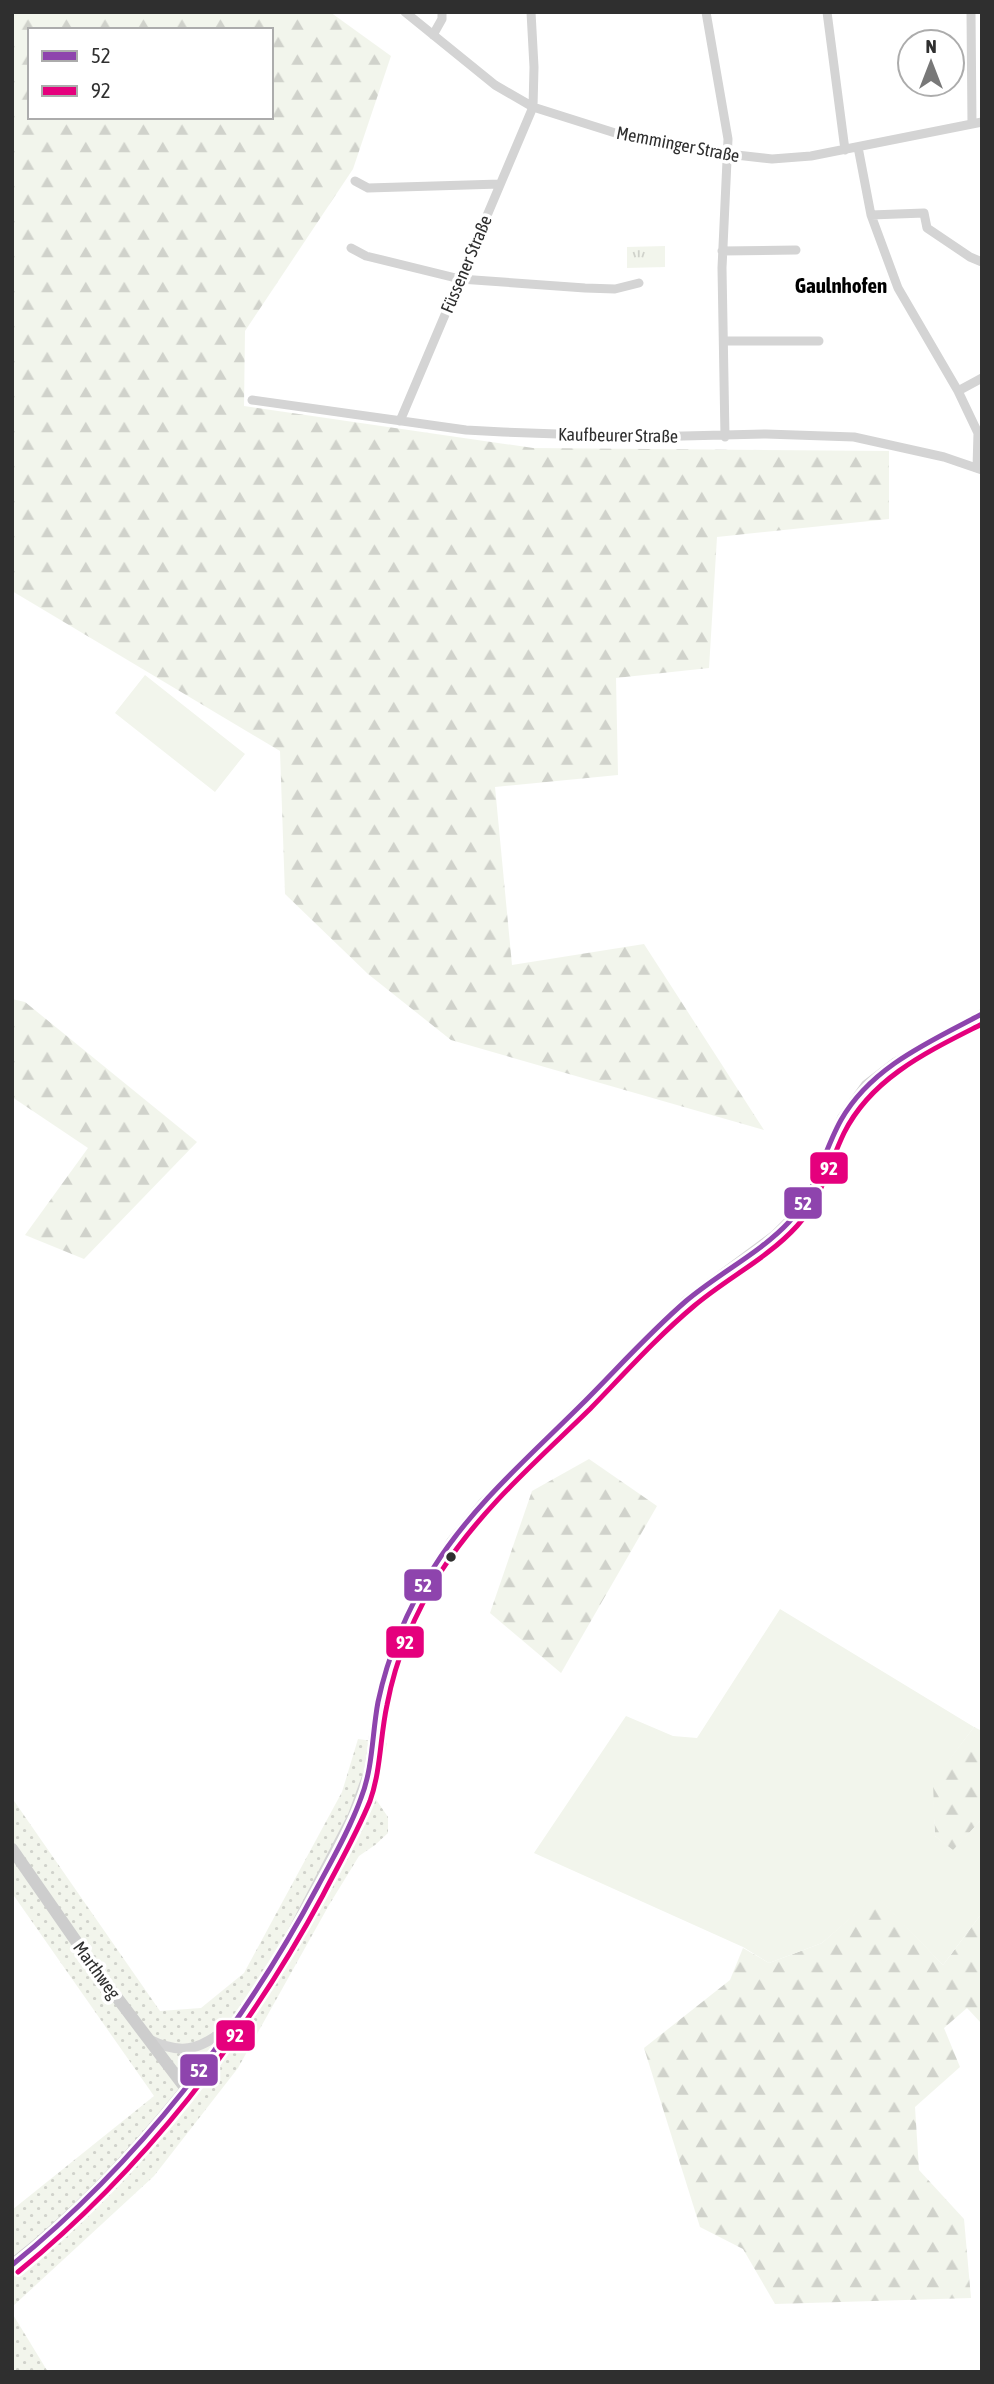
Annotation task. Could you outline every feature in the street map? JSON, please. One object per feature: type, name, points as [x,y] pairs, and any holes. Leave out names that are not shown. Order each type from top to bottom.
[{"type":"main road","name":"Marthweg","points":[[12,1849],[71,1934],[186,2089]]},
{"type":"main road","points":[[12,2265],[107,2177],[186,2089]]},
{"type":"street","name":"Memminger Straße","points":[[405,12],[495,85],[533,107],[631,138],[683,149],[772,159],[811,156],[977,123]]},
{"type":"street","points":[[433,35],[442,19],[442,12]]},
{"type":"street","points":[[531,12],[533,107]]},
{"type":"street","points":[[706,12],[728,139],[722,251],[724,436]]},
{"type":"street","points":[[827,12],[845,150]]},
{"type":"street","points":[[971,12],[977,123]]},
{"type":"street","name":"Füssener Straße","points":[[400,421],[533,107]]},
{"type":"street","points":[[858,147],[872,215],[898,288],[958,391],[978,433],[980,469]]},
{"type":"street","points":[[355,181],[368,188],[500,184]]},
{"type":"street","points":[[872,215],[924,214],[927,228],[982,262]]},
{"type":"street","points":[[351,248],[366,257],[460,279],[595,289],[615,289],[639,283]]},
{"type":"street","points":[[722,251],[796,250]]},
{"type":"street","points":[[724,341],[818,341]]},
{"type":"street","points":[[958,391],[982,378]]},
{"type":"street","name":"Kaufbeurer Straße","points":[[252,400],[400,421],[503,432],[643,437],[766,434],[854,437],[931,454],[980,469]]},
{"type":"street","points":[[186,2089],[239,2019],[297,1925],[360,1799],[369,1771],[379,1700],[388,1668],[417,1598],[451,1542],[483,1503],[685,1301],[775,1235],[791,1219],[812,1191],[842,1118],[866,1085],[896,1062],[982,1014]]},
{"type":"street","points":[[148,2039],[172,2048],[190,2049],[207,2042],[239,2019]]},
{"type":"green space","points":[[12,12],[330,12],[391,56],[353,169],[245,331],[244,406],[533,448],[889,451],[889,519],[717,537],[709,668],[616,678],[618,775],[495,787],[512,965],[644,944],[764,1130],[451,1040],[368,974],[285,894],[280,751],[12,591]]},
{"type":"green space","points":[[665,246],[665,267],[627,268],[627,247]]},
{"type":"green space","points":[[145,675],[245,754],[215,792],[115,713]]},
{"type":"green space","points":[[12,999],[25,1002],[197,1142],[84,1259],[25,1235],[88,1148],[12,1097]]},
{"type":"green space","points":[[589,1459],[657,1506],[561,1673],[490,1613],[532,1491]]},
{"type":"green space","points":[[780,1609],[974,1727],[933,1782],[935,1836],[953,1850],[982,1819],[982,1913],[943,1965],[876,1896],[822,1943],[769,1963],[743,1947],[534,1853],[626,1716],[673,1736],[697,1738]]},
{"type":"green space","points":[[974,1727],[982,1731],[982,1819],[953,1851],[935,1836],[932,1782]]},
{"type":"green space","points":[[358,1739],[387,1743],[375,1798],[388,1817],[388,1833],[359,1856],[238,2068],[154,2176],[12,2307],[12,2210],[154,2096],[12,1893],[12,1798],[160,2011],[201,2008],[244,1973],[342,1792]]},
{"type":"green space","points":[[876,1895],[943,1965],[982,1913],[982,2024],[967,2008],[944,2028],[960,2067],[915,2107],[919,2170],[964,2219],[971,2298],[775,2304],[743,2249],[700,2227],[644,2048],[730,1980],[743,1948],[769,1963],[822,1943]]},
{"type":"green space","points":[[12,2313],[48,2372],[16,2372],[12,2366]]},
{"type":"transit line","name":"52","points":[[12,2265],[102,2183],[144,2138],[221,2041],[288,1939],[357,1810],[368,1775],[378,1702],[393,1649],[416,1599],[449,1544],[503,1482],[659,1326],[686,1301],[789,1222],[806,1199],[841,1120],[853,1101],[868,1085],[903,1058],[982,1014]]},
{"type":"transit line","name":"92","points":[[18,2272],[64,2233],[149,2146],[226,2050],[293,1948],[348,1848],[370,1801],[387,1705],[402,1652],[424,1602],[458,1547],[512,1485],[667,1330],[694,1306],[773,1248],[797,1226],[812,1205],[844,1133],[870,1096],[886,1081],[922,1056],[982,1024]]},
{"type":"district","name":"Gaulnhofen","points":[[841,285]]}]
